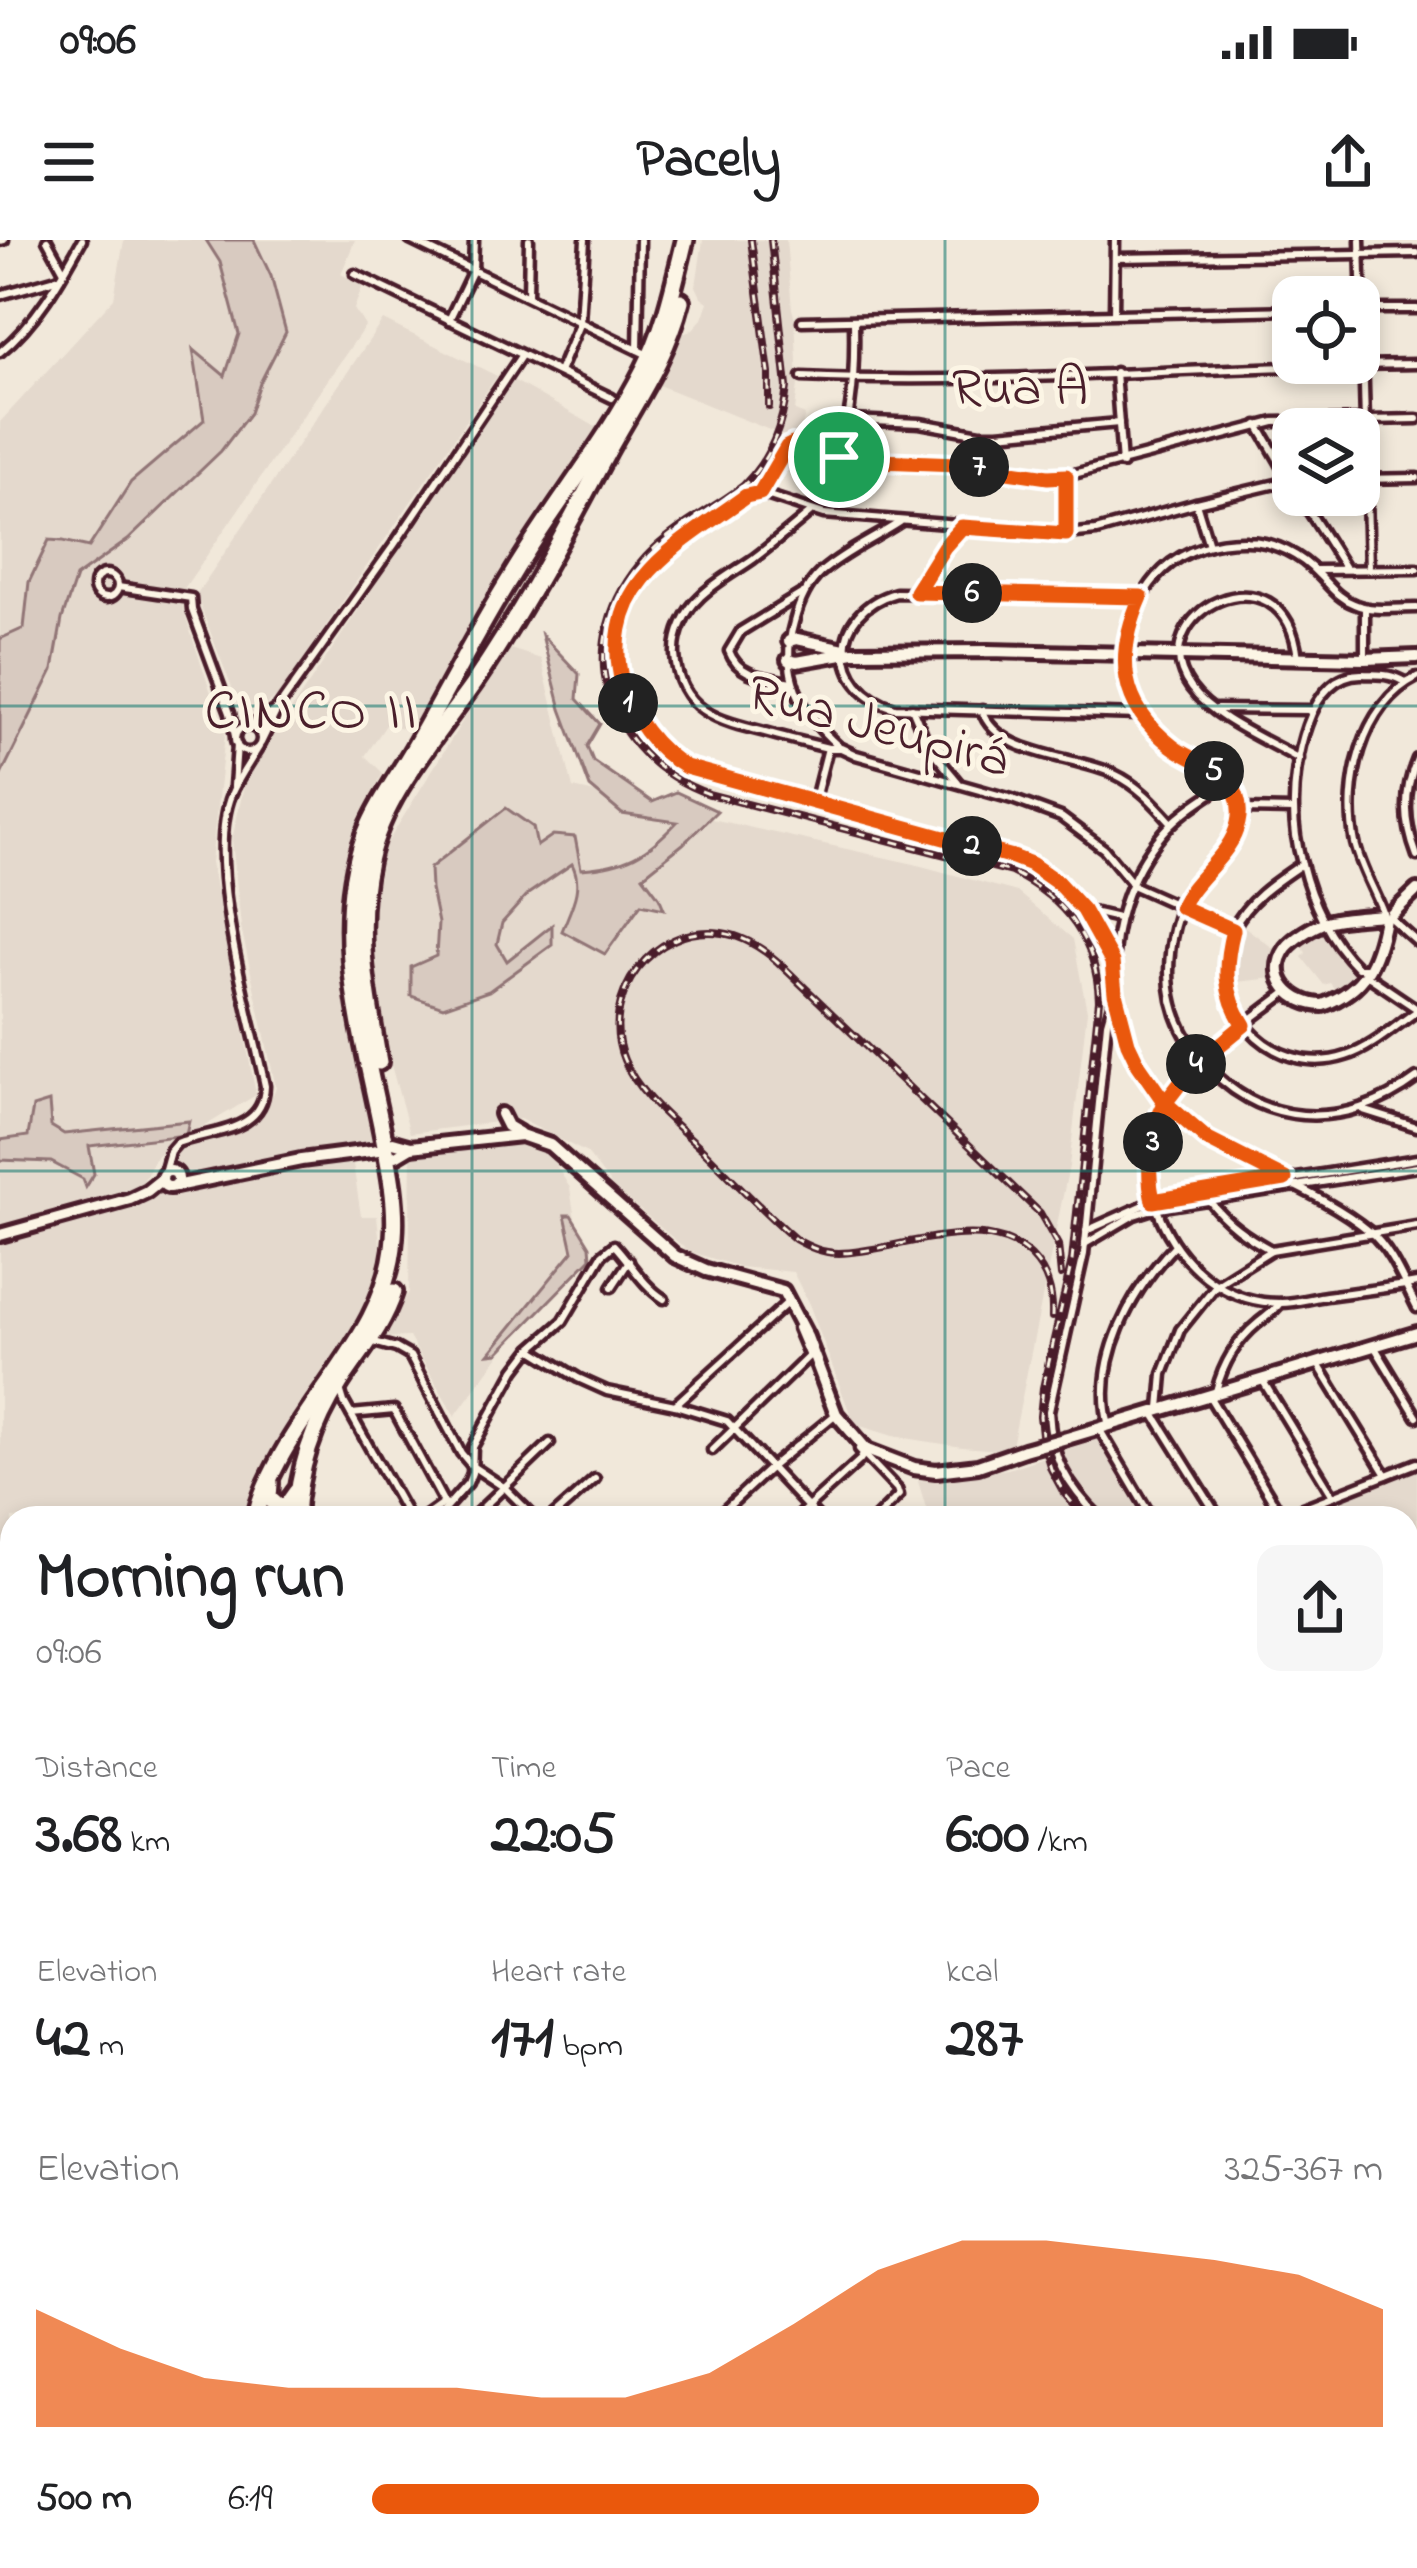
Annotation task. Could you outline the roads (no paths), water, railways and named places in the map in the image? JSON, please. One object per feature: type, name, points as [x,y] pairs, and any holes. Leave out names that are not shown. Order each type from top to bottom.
[{"type":"highway","points":[[259,1506],[289,1441],[367,1344],[391,1300],[404,1237],[402,1192],[350,940],[353,886],[366,834],[514,571],[615,405],[630,392],[644,352],[669,309],[685,240]]},
{"type":"highway","points":[[286,1506],[296,1494],[307,1448],[331,1387],[389,1278],[394,1236],[392,1149],[361,941],[376,840],[398,793],[554,554],[654,374],[678,312],[696,240]]},
{"type":"highway","points":[[537,538],[553,539],[554,554]]},
{"type":"highway","points":[[461,660],[469,672],[482,670]]},
{"type":"highway","points":[[272,1474],[269,1498],[278,1506]]},
{"type":"highway","points":[[297,1506],[300,1480]]},
{"type":"street","points":[[47,240],[63,275]]},
{"type":"street","points":[[0,352],[17,338],[82,240]]},
{"type":"street","points":[[449,320],[473,270],[474,240]]},
{"type":"street","points":[[528,296],[529,240]]},
{"type":"street","points":[[559,372],[580,322],[586,240]]},
{"type":"street","points":[[414,241],[644,352],[640,240]]},
{"type":"street","points":[[1114,313],[1115,240]]},
{"type":"street","points":[[1360,240],[1360,276]]},
{"type":"street","points":[[1115,258],[1417,253]]},
{"type":"street","points":[[355,274],[559,372],[615,405]]},
{"type":"street","points":[[0,295],[63,275]]},
{"type":"street","points":[[1380,309],[1417,309]]},
{"type":"street","points":[[802,321],[1272,310]]},
{"type":"street","points":[[839,457],[855,380],[854,320]]},
{"type":"street","points":[[233,790],[278,708],[521,356]]},
{"type":"street","points":[[1380,364],[1417,364]]},
{"type":"street","points":[[802,377],[1004,380],[1272,367]]},
{"type":"street","points":[[1114,372],[1122,464]]},
{"type":"street","points":[[1380,420],[1417,419]]},
{"type":"street","name":"Rua A","points":[[850,420],[920,423],[980,434],[1119,423]]},
{"type":"street","points":[[760,493],[793,444],[853,460],[958,464],[1048,477],[1122,464],[1272,422]]},
{"type":"street","points":[[1258,425],[1272,448]]},
{"type":"street","points":[[1066,476],[1066,534]]},
{"type":"street","points":[[1380,479],[1417,478]]},
{"type":"street","points":[[1112,962],[1083,910],[1058,883],[1031,864],[708,775],[667,756],[628,706],[619,642],[626,608],[642,580],[668,553],[746,496],[760,493],[811,512],[1066,534],[1096,531],[1272,486]]},
{"type":"street","points":[[1196,503],[1209,544]]},
{"type":"street","name":"Rua Jeupirá","points":[[811,512],[702,595],[684,619],[675,654],[683,687],[706,714],[723,722],[841,748],[1061,817],[1104,849],[1131,884],[1233,930]]},
{"type":"street","points":[[1312,516],[1346,569]]},
{"type":"street","points":[[1365,516],[1369,568]]},
{"type":"street","points":[[841,748],[815,724],[791,682],[789,641],[805,592],[820,573],[900,522]]},
{"type":"street","points":[[916,592],[962,527]]},
{"type":"street","points":[[1417,608],[1365,608],[1338,595],[1318,573],[1270,543],[1209,544],[1172,562],[1141,597],[1124,653],[1140,715],[1174,748],[1221,774],[1240,808],[1235,833],[1193,884],[1181,907],[1170,949],[1169,990],[1184,1033],[1235,1092],[1271,1110],[1313,1116],[1362,1109],[1417,1078]]},
{"type":"street","points":[[1318,573],[1329,568],[1417,568]]},
{"type":"street","points":[[106,574],[116,579],[118,587],[109,598],[97,595],[94,588],[96,580],[106,574]]},
{"type":"street","points":[[118,587],[190,598],[236,740],[222,872],[265,1098],[246,1123],[177,1143],[170,1150],[170,1177]]},
{"type":"street","points":[[791,682],[747,673],[737,668],[729,652],[740,631],[805,592]]},
{"type":"street","points":[[1140,715],[895,708],[867,696],[851,677],[848,652],[851,627],[867,606],[891,595],[1141,597]]},
{"type":"street","points":[[1298,658],[1294,634],[1282,614],[1263,600],[1240,595],[1225,596],[1197,614],[1183,639],[1180,657],[1188,684],[1213,709],[1299,758]]},
{"type":"street","points":[[1365,608],[1365,659]]},
{"type":"street","points":[[789,641],[848,652]]},
{"type":"street","points":[[788,660],[848,652],[1417,657]]},
{"type":"street","points":[[1302,863],[1257,898],[1233,930],[1224,976],[1232,1004],[1261,1043],[1280,1053],[1320,1062],[1366,1048],[1417,1010],[1370,971],[1354,964],[1325,922],[1302,863],[1293,810],[1299,758],[1313,710],[1334,682],[1343,676],[1394,675],[1406,683]]},
{"type":"street","points":[[1417,677],[1383,706],[1358,756],[1351,818],[1368,880],[1388,913],[1417,942]]},
{"type":"street","points":[[236,740],[240,729],[278,708]]},
{"type":"street","points":[[912,708],[928,746],[960,785]]},
{"type":"street","points":[[982,709],[986,722],[1006,741],[1116,774],[1138,788],[1172,823]]},
{"type":"street","points":[[1213,709],[1313,710]]},
{"type":"street","points":[[230,713],[261,735],[260,745]]},
{"type":"street","points":[[236,740],[247,752],[260,745]]},
{"type":"street","points":[[814,803],[828,748]]},
{"type":"street","points":[[1417,759],[1409,777],[1406,806],[1417,856]]},
{"type":"street","points":[[1229,782],[1172,823],[1131,884],[1118,918],[1112,962],[1120,1018],[1138,1064],[1165,1103],[1208,1140],[1298,1186],[1372,1233],[1417,1308]]},
{"type":"street","points":[[1240,808],[1293,810]]},
{"type":"street","points":[[1388,913],[1370,971],[1331,1003],[1299,1001],[1288,992],[1281,971],[1284,951],[1298,938],[1325,922],[1388,913],[1417,890]]},
{"type":"street","points":[[1083,910],[1118,918]]},
{"type":"street","points":[[1288,992],[1202,1059],[1165,1103],[1150,1153],[1154,1204],[1175,1245],[1198,1271],[1239,1294],[1280,1303],[1417,1282]]},
{"type":"street","points":[[1087,1506],[1064,1474],[1049,1411],[1085,1244],[1107,1022],[1115,993]]},
{"type":"street","points":[[1107,1022],[1120,1018]]},
{"type":"street","points":[[1362,1109],[1417,1127]]},
{"type":"street","points":[[501,1114],[507,1126],[521,1135],[550,1144],[675,1256],[786,1298],[834,1415],[897,1489],[899,1496],[889,1506]]},
{"type":"street","points":[[0,1235],[130,1198],[170,1177],[201,1179],[301,1160],[521,1135]]},
{"type":"street","points":[[1086,1231],[1154,1204],[1285,1179],[1417,1163]]},
{"type":"street","points":[[1085,1244],[1154,1204],[1298,1186],[1417,1163]]},
{"type":"street","points":[[1208,1199],[1239,1231],[1271,1250]]},
{"type":"street","points":[[1212,1506],[1156,1413],[1163,1374],[1180,1330],[1217,1284],[1271,1250],[1417,1226]]},
{"type":"street","points":[[448,1506],[468,1483],[473,1447],[515,1370],[563,1321],[602,1255],[614,1245],[649,1290],[664,1299]]},
{"type":"street","points":[[1146,1506],[1105,1428],[1105,1391],[1118,1332],[1137,1293],[1175,1245]]},
{"type":"street","points":[[612,1287],[629,1261]]},
{"type":"street","points":[[675,1406],[786,1298]]},
{"type":"street","points":[[1212,1395],[1240,1339],[1280,1303]]},
{"type":"street","points":[[809,1506],[865,1456],[914,1468],[978,1466],[1417,1333]]},
{"type":"street","points":[[367,1344],[396,1348],[410,1356],[461,1453],[523,1506]]},
{"type":"street","points":[[1374,1346],[1417,1417]]},
{"type":"street","points":[[531,1349],[607,1391],[720,1418],[734,1427],[807,1506]]},
{"type":"street","points":[[712,1450],[811,1355]]},
{"type":"street","points":[[1318,1364],[1386,1475]]},
{"type":"street","points":[[1263,1380],[1333,1496]]},
{"type":"street","points":[[331,1387],[402,1506]]},
{"type":"street","points":[[1212,1395],[1274,1506]]},
{"type":"street","points":[[351,1414],[394,1410],[444,1503],[440,1506]]},
{"type":"street","points":[[729,1506],[834,1415]]},
{"type":"street","points":[[485,1506],[550,1443]]},
{"type":"street","points":[[1308,1506],[1417,1463]]},
{"type":"street","points":[[565,1506],[595,1479]]},
{"type":"railway","points":[[751,240],[769,373],[769,407]]},
{"type":"railway","points":[[771,240],[787,387],[779,428],[761,464],[743,486],[657,546],[622,590],[608,625],[604,660],[608,694],[622,725],[643,753],[673,776],[709,794],[1011,872],[1062,908],[1084,940],[1099,1000],[1072,1261],[1040,1416],[1051,1469],[1075,1506]]},
{"type":"railway","points":[[1052,1317],[1042,1269],[1012,1243],[990,1236],[939,1237],[839,1253],[795,1239],[658,1108],[631,1073],[618,1036],[619,1012],[637,969],[654,952],[697,933],[730,935],[766,952],[1040,1213],[1058,1245],[1061,1275]]},
{"type":"district","name":"CINCO II","points":[[312,708]]}]
